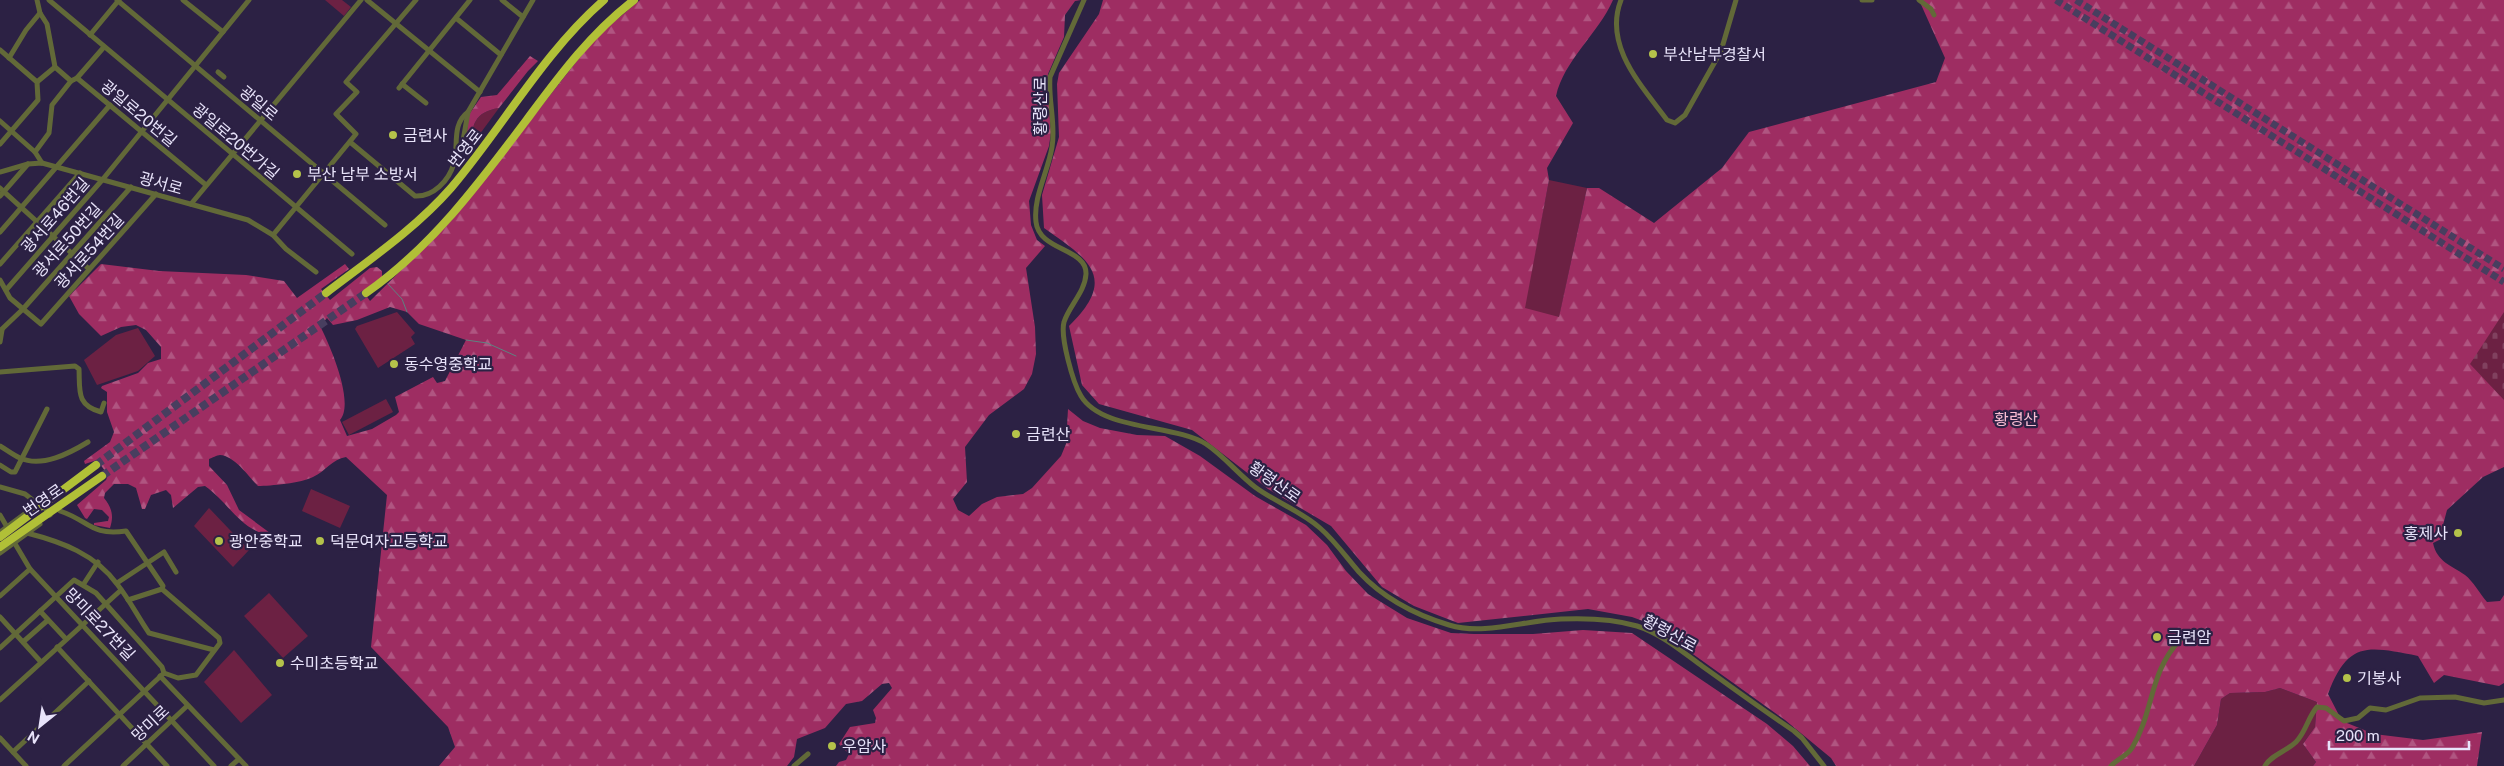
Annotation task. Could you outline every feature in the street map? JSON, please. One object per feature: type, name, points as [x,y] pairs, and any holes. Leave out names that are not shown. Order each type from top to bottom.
[{"type":"highway","name":"번영로","points":[[326,293],[400,236],[440,200],[463,173],[564,41],[604,0]]},
{"type":"highway","name":"번영로","points":[[366,293],[406,261],[441,227],[581,48],[634,0]]},
{"type":"highway","name":"번영로","points":[[0,537],[96,465]]},
{"type":"highway","name":"번영로","points":[[0,547],[102,476]]},
{"type":"street","points":[[36,82],[55,68],[47,24],[40,14],[37,0]]},
{"type":"street","name":"광일로20번가길","points":[[49,0],[352,254]]},
{"type":"street","name":"광일로","points":[[90,35],[118,0],[385,225]]},
{"type":"street","name":"광서로46번길","points":[[6,290],[103,180],[249,0]]},
{"type":"street","points":[[191,204],[361,0]]},
{"type":"street","points":[[367,0],[480,92]]},
{"type":"street","points":[[273,235],[356,134],[336,114],[357,92],[346,82],[416,0]]},
{"type":"street","points":[[426,104],[401,86],[470,0]]},
{"type":"street","points":[[502,0],[523,17]]},
{"type":"street","points":[[350,142],[415,196],[422,196],[433,192],[445,180],[454,163],[459,122],[468,112],[533,0]]},
{"type":"street","name":"황령산로","points":[[1084,0],[1050,77],[1049,90],[1054,124],[1052,147],[1036,204],[1036,223],[1039,233],[1047,241],[1077,257],[1084,264],[1086,273],[1083,284],[1064,322],[1063,334],[1082,398],[1105,415],[1192,437],[1209,446],[1253,485],[1317,525],[1333,540],[1375,588],[1399,605],[1458,628],[1514,625],[1558,619],[1589,619],[1638,626],[1675,646],[1794,732],[1824,766]]},
{"type":"street","points":[[1621,0],[1617,25],[1625,63],[1667,120],[1675,123],[1685,115],[1721,51],[1736,0]]},
{"type":"street","points":[[1862,0],[1872,0]]},
{"type":"street","points":[[1919,0],[1934,15]]},
{"type":"street","points":[[183,1],[222,32]]},
{"type":"street","points":[[9,58],[26,30],[40,14]]},
{"type":"street","points":[[456,18],[501,55]]},
{"type":"street","points":[[35,152],[49,133],[52,105],[104,47]]},
{"type":"street","points":[[0,50],[36,82],[38,100],[0,144]]},
{"type":"street","name":"광일로20번길","points":[[55,68],[110,105],[206,185]]},
{"type":"street","points":[[218,72],[224,77]]},
{"type":"street","points":[[0,232],[110,105]]},
{"type":"street","points":[[463,141],[468,112]]},
{"type":"street","points":[[0,121],[35,152],[42,163]]},
{"type":"street","name":"광서로","points":[[0,172],[28,164],[42,163],[248,220],[273,235],[286,249],[316,272]]},
{"type":"street","points":[[28,164],[1,192],[21,207],[89,269]]},
{"type":"street","points":[[0,264],[80,173]]},
{"type":"street","name":"광서로50번길","points":[[1,331],[23,309],[131,187]]},
{"type":"street","name":"광서로54번길","points":[[23,309],[41,324],[156,194]]},
{"type":"street","points":[[0,280],[6,290],[23,309]]},
{"type":"street","points":[[0,342],[1,331]]},
{"type":"street","points":[[0,372],[75,366],[78,368],[80,396],[84,404],[89,409],[101,412],[104,403]]},
{"type":"street","points":[[0,465],[14,474],[47,409]]},
{"type":"street","points":[[0,446],[22,459],[48,460],[70,453],[88,442]]},
{"type":"street","points":[[0,487],[26,494],[38,504],[42,504],[50,515],[0,553]]},
{"type":"street","points":[[0,532],[38,504]]},
{"type":"street","points":[[60,511],[76,516],[83,524],[108,534],[126,532],[163,586],[162,589],[219,638],[220,643],[196,675],[178,678],[162,675],[64,766]]},
{"type":"street","points":[[0,514],[7,527]]},
{"type":"street","points":[[27,533],[59,541],[98,562],[117,583],[149,633],[214,650]]},
{"type":"street","name":"망미로27번길","points":[[14,542],[30,569],[214,766]]},
{"type":"street","points":[[117,583],[164,552],[176,572]]},
{"type":"street","points":[[83,585],[98,562]]},
{"type":"street","points":[[0,596],[30,569]]},
{"type":"street","name":"망미로","points":[[56,597],[74,580],[106,604],[162,667],[162,675],[187,706],[123,766]]},
{"type":"street","points":[[128,600],[162,589]]},
{"type":"street","points":[[0,700],[121,590]]},
{"type":"street","points":[[0,648],[56,597]]},
{"type":"street","points":[[40,611],[66,639]]},
{"type":"street","points":[[0,616],[41,662]]},
{"type":"street","points":[[23,642],[48,620]]},
{"type":"street","points":[[2111,766],[2132,748],[2150,708],[2153,685],[2160,668],[2167,653],[2180,640]]},
{"type":"street","points":[[57,647],[168,766]]},
{"type":"street","points":[[13,752],[89,681]]},
{"type":"street","points":[[2265,766],[2268,759],[2298,740],[2308,725],[2311,714],[2317,708],[2326,708],[2344,721],[2358,718],[2370,708],[2386,710],[2420,698],[2455,697],[2484,702],[2504,700]]},
{"type":"street","points":[[187,706],[204,720],[246,766]]},
{"type":"street","points":[[0,738],[26,766]]},
{"type":"street","points":[[794,766],[808,754]]},
{"type":"street","points":[[231,766],[239,759]]},
{"type":"green space","points":[[325,0],[342,0],[351,7],[344,16]]},
{"type":"green space","points":[[640,0],[1081,0],[1075,1],[1065,15],[1064,37],[1048,74],[1047,84],[1051,132],[1049,146],[1029,201],[1031,225],[1037,240],[1045,246],[1026,268],[1035,327],[1036,354],[1032,374],[1024,389],[989,415],[965,447],[967,482],[953,499],[958,510],[969,516],[982,504],[997,497],[1023,494],[1032,488],[1061,456],[1066,444],[1068,409],[1083,421],[1100,428],[1137,435],[1165,436],[1200,456],[1255,496],[1306,525],[1327,545],[1346,571],[1368,594],[1407,618],[1451,633],[1533,634],[1583,630],[1632,633],[1767,724],[1793,746],[1810,766],[836,766],[839,762],[846,760],[849,754],[839,744],[850,727],[875,723],[876,718],[873,710],[892,688],[889,683],[882,684],[862,701],[846,704],[825,728],[797,739],[794,757],[787,766],[439,766],[455,747],[448,727],[371,647],[387,495],[346,457],[337,460],[308,479],[286,484],[258,486],[236,463],[226,456],[220,455],[209,459],[209,466],[227,485],[239,510],[270,533],[267,535],[248,526],[205,486],[198,487],[173,508],[171,495],[166,490],[151,495],[145,509],[142,509],[136,488],[128,484],[114,484],[105,493],[104,498],[111,512],[110,528],[94,525],[94,523],[108,521],[109,517],[102,510],[94,509],[87,519],[77,505],[106,480],[108,475],[97,460],[85,464],[84,461],[110,442],[114,432],[107,412],[107,392],[101,388],[138,373],[148,363],[161,359],[161,347],[146,330],[136,325],[121,327],[101,336],[79,314],[69,296],[101,264],[159,271],[246,275],[284,281],[297,298],[345,264],[349,269],[321,289],[330,300],[370,268],[377,267],[382,271],[382,277],[363,291],[370,301],[452,220],[595,38]],"holes":[[[390,307],[407,312],[419,324],[466,340],[445,381],[437,383],[433,377],[395,397],[399,412],[396,415],[372,429],[347,436],[340,420],[344,412],[343,388],[335,360],[320,326],[327,318],[333,325],[357,320]]]},
{"type":"green space","name":"황령산","points":[[1103,0],[1613,0],[1607,12],[1566,71],[1556,96],[1573,123],[1547,168],[1549,180],[1525,308],[1559,317],[1587,188],[1599,188],[1654,223],[1722,168],[1749,132],[1936,82],[1945,58],[1919,0],[2504,0],[2504,467],[2483,477],[2447,510],[2443,525],[2447,536],[2433,543],[2441,559],[2465,575],[2487,602],[2500,601],[2504,595],[2504,683],[2499,686],[2444,675],[2434,683],[2418,656],[2385,650],[2372,650],[2361,651],[2343,664],[2328,694],[2342,721],[2374,734],[2423,740],[2482,732],[2477,766],[2313,766],[2316,762],[2303,744],[2315,727],[2317,702],[2280,688],[2265,692],[2230,693],[2221,699],[2217,725],[2194,766],[1836,766],[1831,758],[1785,720],[1651,624],[1632,617],[1588,609],[1458,623],[1414,606],[1382,587],[1331,526],[1268,489],[1192,430],[1099,404],[1082,385],[1069,326],[1084,309],[1092,294],[1095,282],[1092,270],[1084,260],[1074,250],[1044,228],[1042,195],[1059,137],[1057,84],[1059,73],[1099,14]]},
{"type":"green space","points":[[530,56],[538,61],[499,108],[479,116],[472,132],[471,146],[466,149],[468,116],[481,97],[497,95]]},
{"type":"green space","points":[[499,108],[471,146],[472,132],[479,116]]},
{"type":"green space","points":[[1549,180],[1587,188],[1559,318],[1524,309]]},
{"type":"green space","points":[[397,312],[415,333],[411,337],[415,344],[378,368],[355,329],[357,326]]},
{"type":"green space","points":[[2504,312],[2504,400],[2470,364]]},
{"type":"green space","points":[[138,328],[155,356],[138,371],[97,385],[84,360],[116,335]]},
{"type":"green space","points":[[386,399],[393,412],[349,435],[342,422]]},
{"type":"green space","points":[[311,489],[350,506],[340,528],[302,511]]},
{"type":"green space","points":[[209,508],[249,550],[233,567],[194,526]]},
{"type":"green space","points":[[269,593],[308,636],[283,658],[244,616]]},
{"type":"green space","points":[[234,650],[272,695],[241,723],[204,682]]},
{"type":"green space","points":[[2280,688],[2317,702],[2315,727],[2303,744],[2316,762],[2313,766],[2194,766],[2217,725],[2221,699],[2230,693],[2265,692]]},
{"type":"waterway","points":[[388,284],[402,299],[407,312]]},
{"type":"waterway","points":[[466,340],[487,343],[516,356]]},
{"type":"tunnel","points":[[2056,0],[2504,282]]},
{"type":"tunnel","points":[[2076,0],[2504,269]]},
{"type":"tunnel","points":[[96,465],[326,293]]},
{"type":"tunnel","points":[[102,476],[366,293]]},
{"type":"place","name":"부산남부경찰서","points":[[1653,54]]},
{"type":"place","name":"금련사","points":[[393,135]]},
{"type":"place","name":"부산 남부 소방서","points":[[297,174]]},
{"type":"place","name":"동수영중학교","points":[[394,364]]},
{"type":"place","name":"금련산","points":[[1016,434]]},
{"type":"place","name":"홍제사","points":[[2458,533]]},
{"type":"place","name":"광안중학교","points":[[219,541]]},
{"type":"place","name":"덕문여자고등학교","points":[[320,541]]},
{"type":"place","name":"금련암","points":[[2157,637]]},
{"type":"place","name":"수미초등학교","points":[[280,663]]},
{"type":"place","name":"기봉사","points":[[2347,678]]},
{"type":"place","name":"우암사","points":[[832,746]]}]
